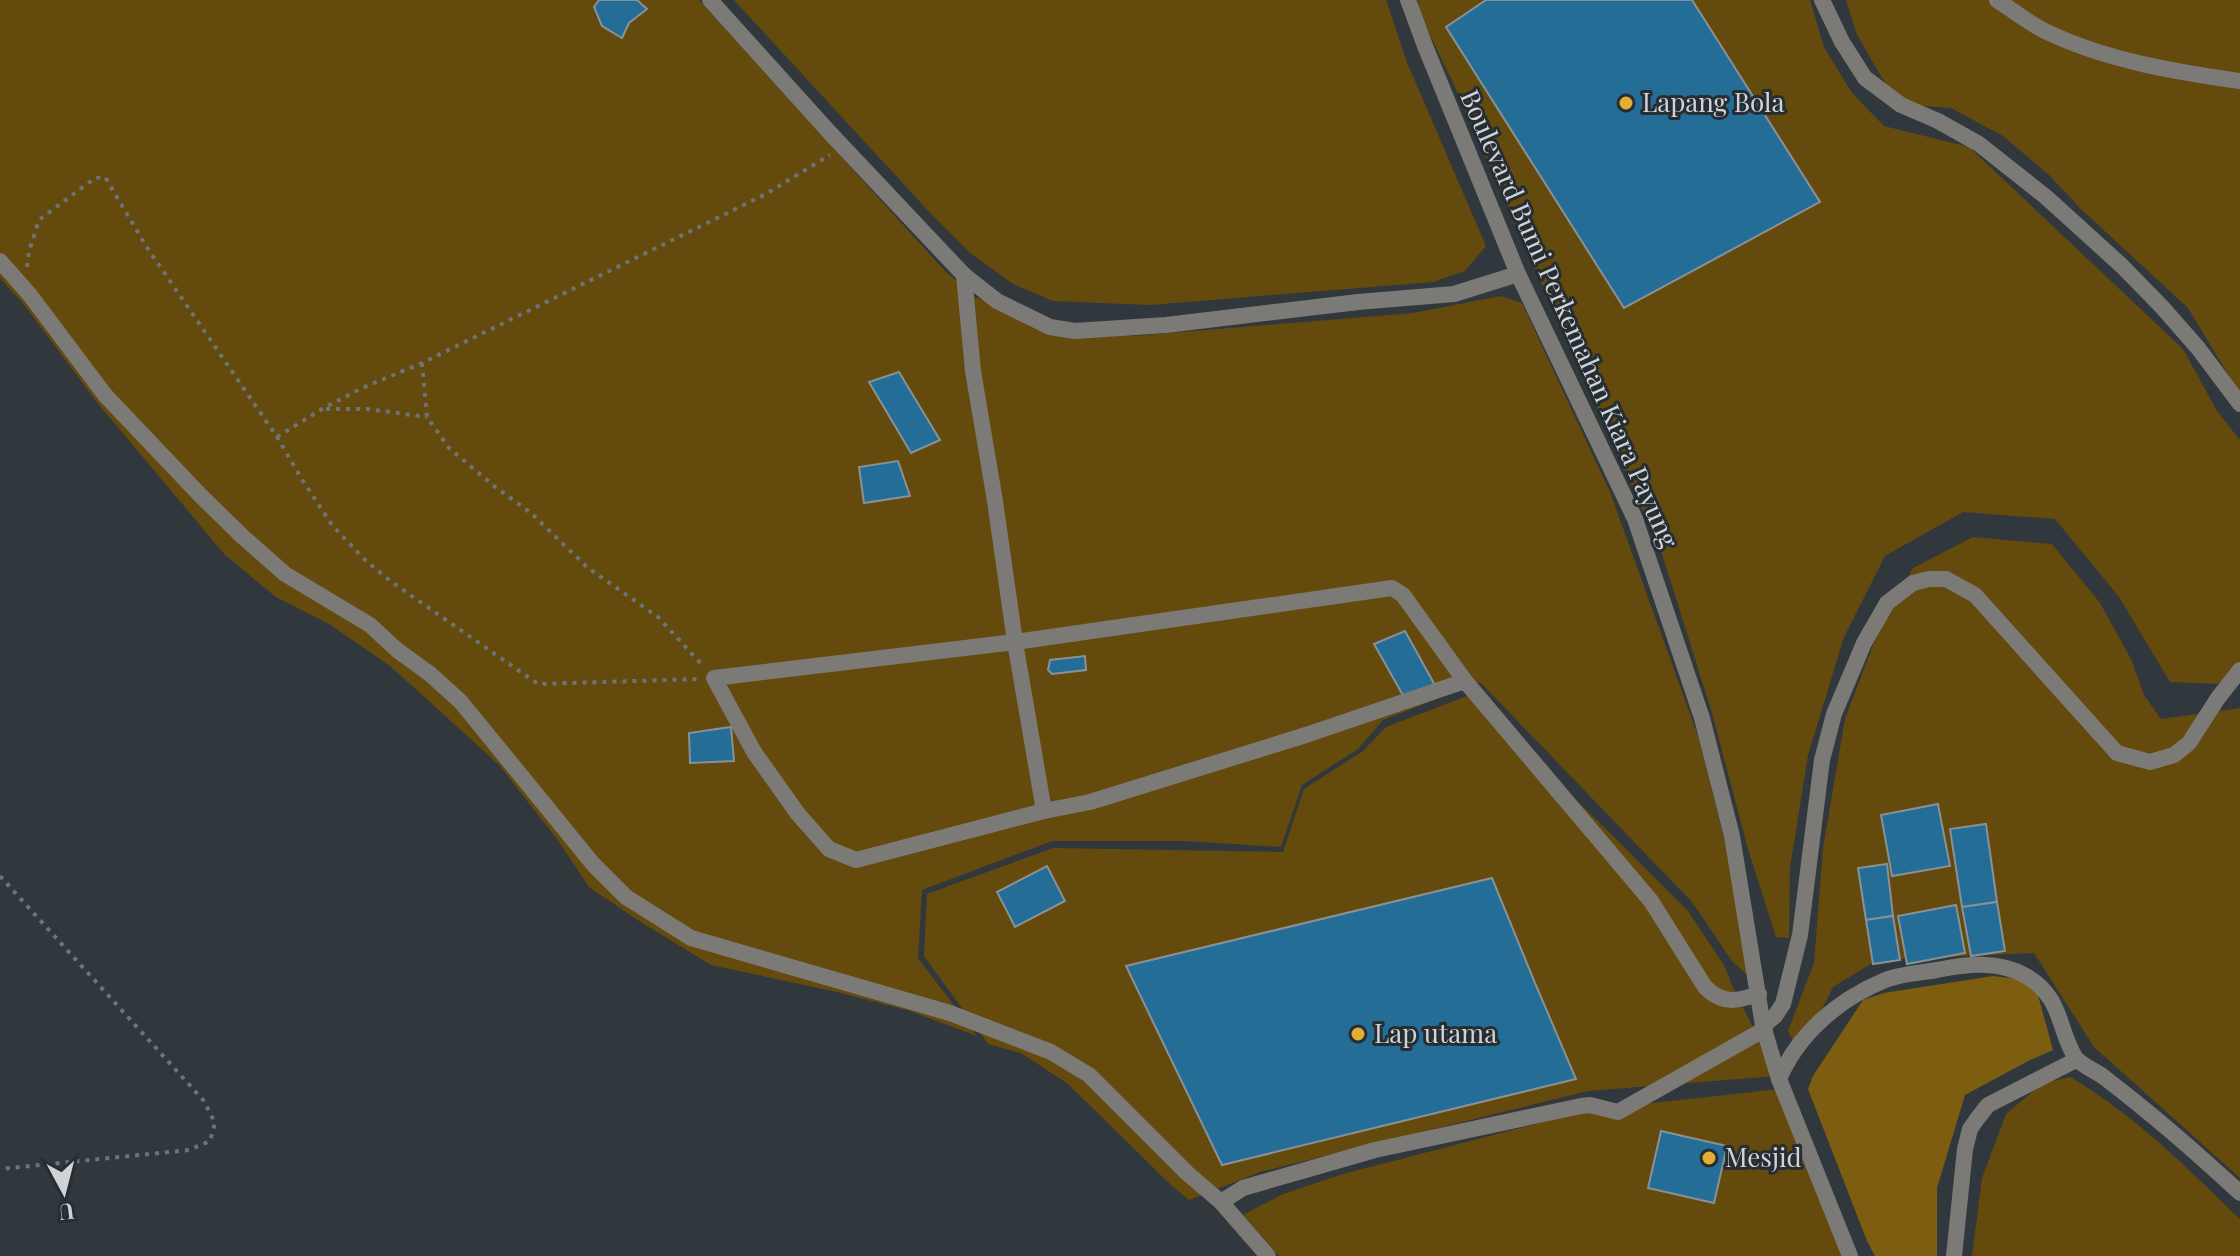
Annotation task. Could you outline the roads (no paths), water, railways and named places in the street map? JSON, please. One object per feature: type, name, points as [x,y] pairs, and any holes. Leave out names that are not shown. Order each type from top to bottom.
[{"type":"street","points":[[710,0],[964,275],[997,301],[1050,327],[1075,331],[1166,325],[1454,294],[1518,274]]},
{"type":"street","name":"Boulevard Bumi Perkemahan Kiara Payung","points":[[1408,0],[1518,274],[1635,519],[1702,718],[1732,836],[1764,1028],[1779,1079],[1850,1256]]},
{"type":"street","points":[[1822,0],[1842,42],[1865,78],[1901,105],[1979,144],[2046,197],[2162,307],[2240,404]]},
{"type":"street","points":[[1997,0],[2048,33],[2103,52],[2165,70],[2240,81]]},
{"type":"street","points":[[0,261],[105,395],[212,506],[285,574],[370,625],[461,702],[593,864],[626,897],[691,938],[950,1013],[1051,1052],[1089,1075],[1187,1173],[1221,1202],[1268,1256]]},
{"type":"street","points":[[964,275],[970,352],[1044,811]]},
{"type":"street","points":[[1221,1202],[1243,1188],[1375,1150],[1581,1106],[1590,1105],[1610,1112],[1625,1110],[1764,1028],[1783,1004],[1800,935],[1822,760],[1834,714],[1864,643],[1887,603],[1913,583],[1946,579],[1975,595],[2117,753],[2150,762],[2174,755],[2189,743],[2240,670]]},
{"type":"street","points":[[1465,681],[1306,735],[1090,802],[856,860],[829,849],[798,814],[754,752],[714,678],[1015,642],[1392,588],[1403,595],[1465,681],[1651,901],[1705,987],[1714,996],[1738,1001],[1759,994]]},
{"type":"street","points":[[1779,1079],[1787,1061],[1816,1024],[1845,1001],[1885,980],[1958,965],[1993,964],[2027,976],[2053,999],[2076,1060],[2102,1075],[2240,1193]]},
{"type":"street","points":[[1954,1256],[1965,1149],[1970,1129],[1988,1105],[2076,1060]]},
{"type":"place","name":"Lapang Bola","points":[[1626,103]]},
{"type":"place","name":"Lap utama","points":[[1358,1034]]},
{"type":"place","name":"Mesjid","points":[[1709,1158]]}]
